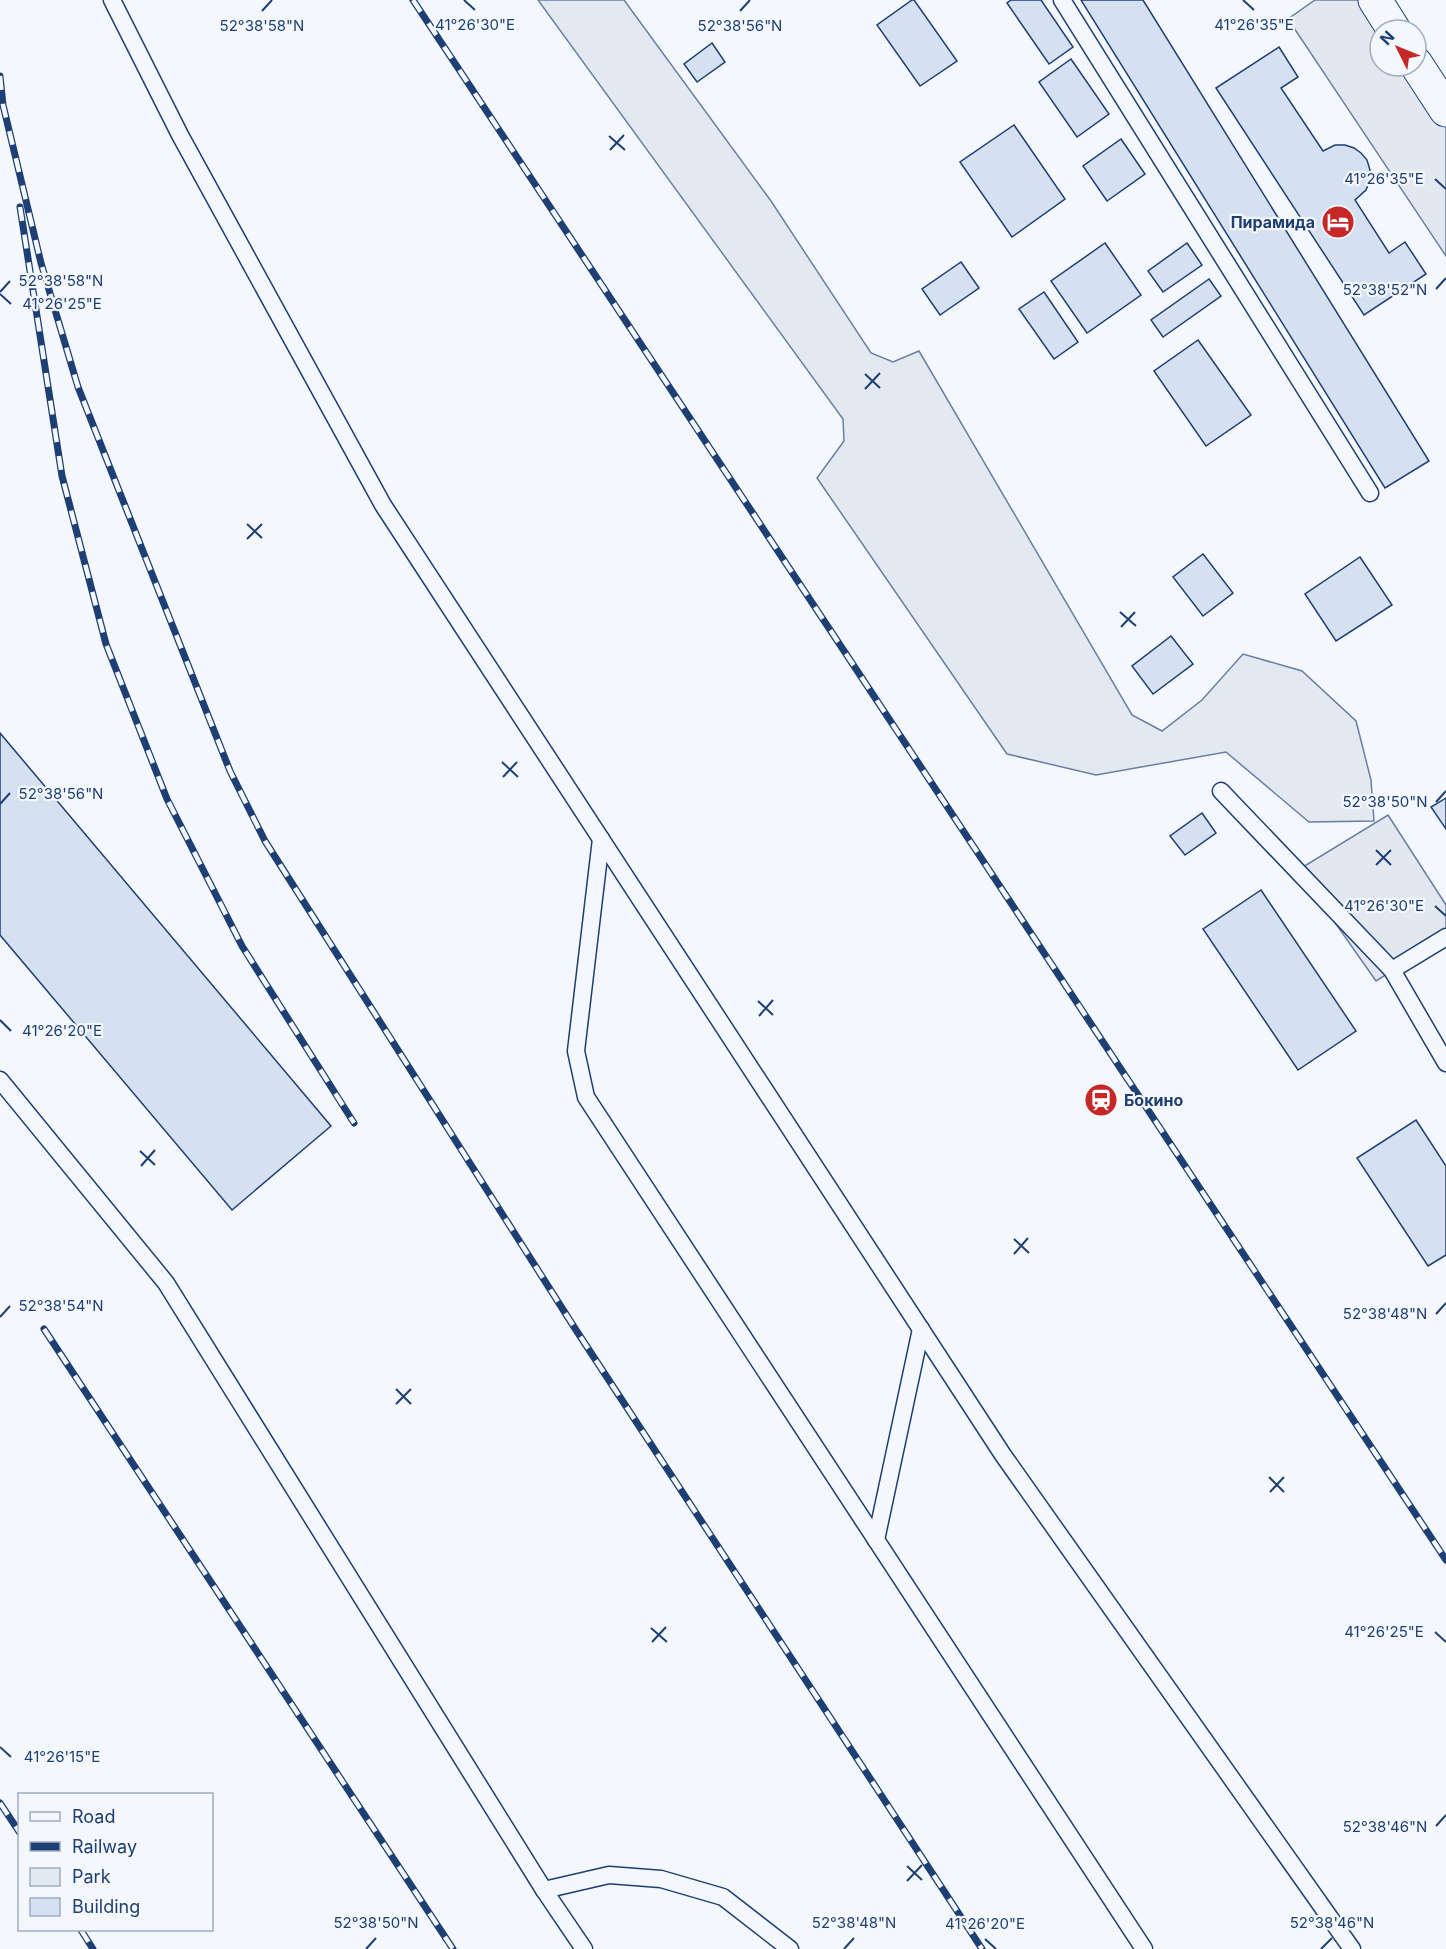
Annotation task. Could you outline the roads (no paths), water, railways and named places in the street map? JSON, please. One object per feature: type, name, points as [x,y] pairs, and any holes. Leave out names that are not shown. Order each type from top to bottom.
[{"type":"main road","points":[[1375,0],[1386,18]]},
{"type":"main road","points":[[1425,78],[1446,110]]},
{"type":"lane","points":[[112,0],[180,135],[383,505],[1004,1455],[1352,1949]]},
{"type":"lane","points":[[1062,0],[1370,493]]},
{"type":"lane","points":[[1221,790],[1392,970],[1446,1063]]},
{"type":"lane","points":[[602,839],[576,1051],[586,1097],[1144,1949]]},
{"type":"lane","points":[[1392,970],[1446,937]]},
{"type":"lane","points":[[0,1080],[166,1283],[544,1890],[584,1949]]},
{"type":"lane","points":[[876,1540],[921,1329]]},
{"type":"lane","points":[[544,1890],[609,1875],[661,1879],[723,1897],[790,1949]]},
{"type":"railway","points":[[413,0],[1446,1560]]},
{"type":"railway","points":[[0,76],[3,105],[41,263],[78,387],[230,771],[265,841],[576,1330],[982,1949]]},
{"type":"railway","points":[[20,207],[62,476],[106,644],[167,799],[242,946],[354,1123]]},
{"type":"railway","points":[[44,1329],[453,1949]]},
{"type":"railway","points":[[0,1803],[18,1830]]},
{"type":"railway","points":[[82,1931],[93,1949]]},
{"type":"place","name":"Пирамида","points":[[1338,222]]},
{"type":"place","name":"Бокино","points":[[1101,1100]]}]
